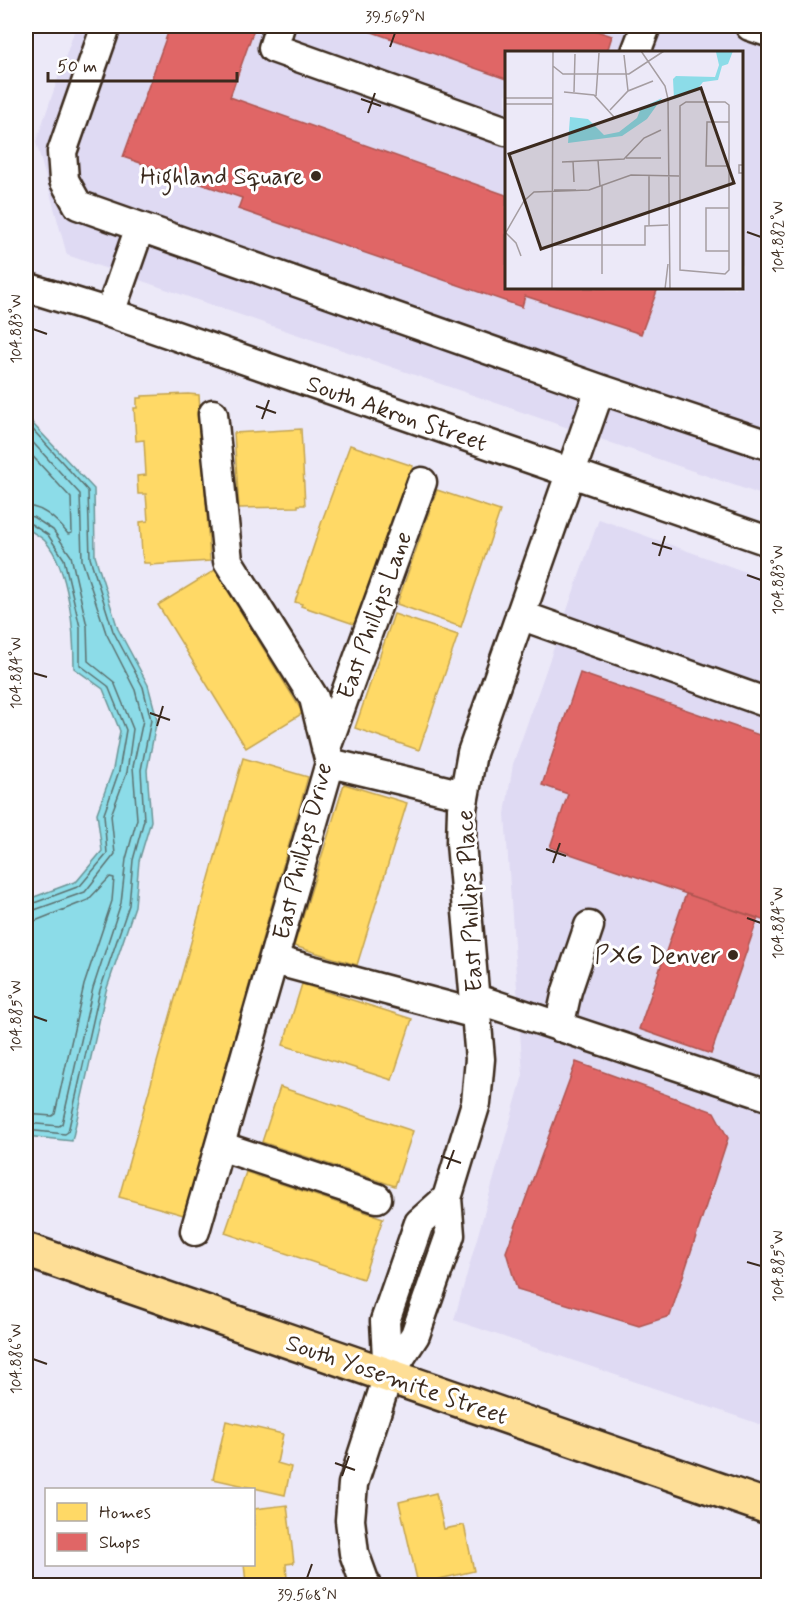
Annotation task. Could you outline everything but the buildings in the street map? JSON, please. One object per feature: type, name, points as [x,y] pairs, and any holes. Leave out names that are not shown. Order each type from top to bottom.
[{"type":"main road","name":"South Yosemite Street","points":[[26,1250],[768,1507]]},
{"type":"street","points":[[106,26],[62,152],[64,180],[78,205],[600,389],[768,445]]},
{"type":"street","points":[[280,26],[273,48],[505,131]]},
{"type":"street","points":[[636,51],[646,26]]},
{"type":"street","points":[[750,26],[768,32]]},
{"type":"street","points":[[110,313],[140,227]]},
{"type":"street","name":"South Akron Street","points":[[26,287],[110,313],[768,541]]},
{"type":"street","name":"East Phillips Place","points":[[366,1586],[354,1553],[350,1520],[353,1484],[388,1376],[415,1335],[450,1235],[447,1198],[476,1103],[480,1059],[461,843],[464,795],[472,753],[600,389]]},
{"type":"street","name":"East Phillips Drive","points":[[195,1231],[274,960],[328,756],[314,698],[228,561],[213,414]]},
{"type":"street","name":"East Phillips Lane","points":[[328,756],[422,482]]},
{"type":"street","points":[[520,615],[768,703]]},
{"type":"street","points":[[328,756],[464,795]]},
{"type":"street","points":[[559,1027],[567,991],[589,926]]},
{"type":"street","points":[[274,960],[559,1027],[768,1096]]},
{"type":"street","points":[[220,1146],[377,1198]]},
{"type":"shaded area","points":[[76,26],[768,26],[768,497],[67,255],[36,142]]},
{"type":"shaded area","points":[[599,519],[768,580],[768,1427],[454,1320],[523,1075],[505,814],[513,764]]},
{"type":"water","points":[[26,410],[33,424],[94,489],[95,556],[118,629],[148,685],[157,719],[147,770],[151,821],[139,861],[135,906],[106,991],[72,1141],[26,1136],[26,900],[77,881],[102,851],[97,813],[113,769],[120,731],[103,689],[74,668],[69,601],[60,567],[45,541],[26,528]]},
{"type":"place","name":"Highland Square","points":[[316,176]]},
{"type":"place","name":"PXG Denver","points":[[733,955]]}]
